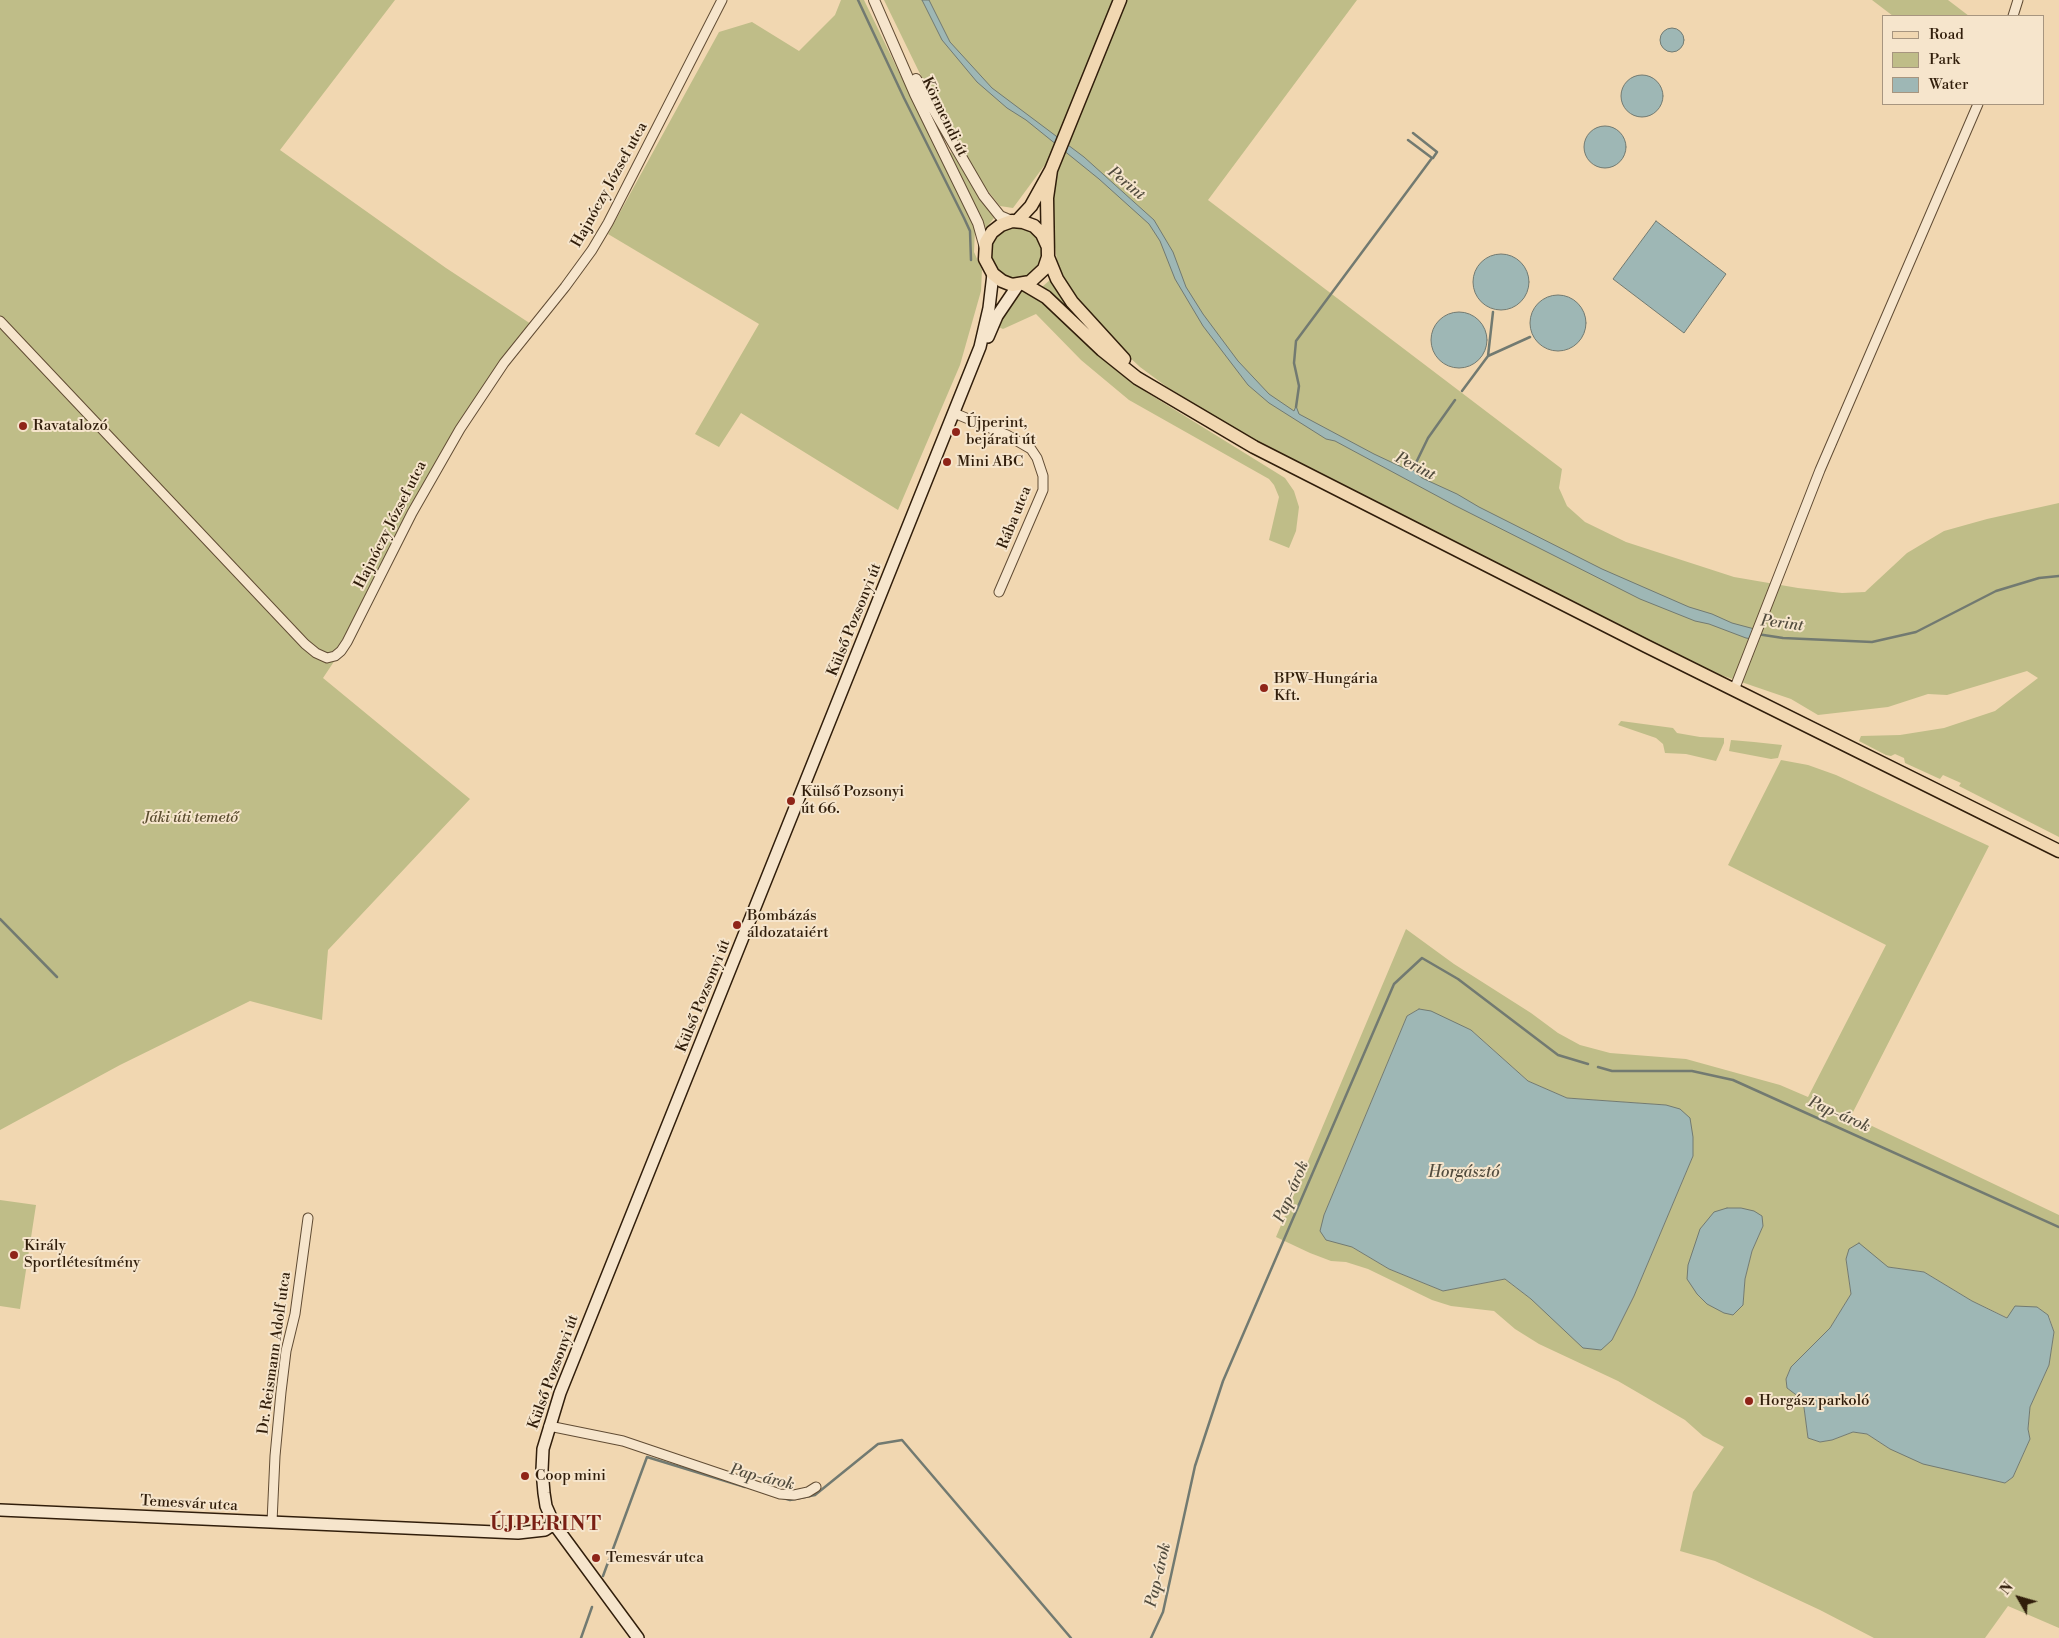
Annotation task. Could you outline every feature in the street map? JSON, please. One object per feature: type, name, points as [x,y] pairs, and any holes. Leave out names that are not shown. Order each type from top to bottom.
[{"type":"main road","points":[[1120,0],[1051,170],[1034,203],[1014,221],[1001,225],[992,232],[985,248],[987,265],[993,274],[1007,283],[1021,284],[1046,297],[1130,373],[1180,405],[1272,457],[1734,690],[2059,851]]},
{"type":"main road","points":[[970,372],[997,316],[1021,284],[1040,274],[1047,251],[1047,193],[1051,170]]},
{"type":"main road","points":[[1014,221],[1034,226],[1042,234],[1057,280],[1102,337],[1126,361],[1180,405]]},
{"type":"main road","points":[[970,372],[984,334],[993,274]]},
{"type":"main road","name":"Külső Pozsonyi út","points":[[638,1638],[554,1524],[546,1506],[542,1470],[543,1449],[549,1426],[560,1393],[970,372]]},
{"type":"main road","name":"Temesvár utca","points":[[0,1510],[518,1533],[539,1532],[554,1524]]},
{"type":"street","name":"Hajnóczy József utca","points":[[0,321],[305,644],[316,654],[327,658],[335,656],[342,651],[347,642],[416,506],[460,428],[504,363],[565,287],[604,230],[702,43],[722,0]]},
{"type":"street","name":"Körmendi út","points":[[874,0],[924,95],[979,190],[1000,216],[1014,221]]},
{"type":"street","name":"Körmendi út","points":[[874,0],[916,94],[978,223],[985,248]]},
{"type":"street","points":[[2012,15],[2018,0]]},
{"type":"street","points":[[1734,690],[1748,659],[1820,470],[1978,105]]},
{"type":"street","name":"Rába utca","points":[[954,413],[1007,435],[1031,449],[1037,458],[1043,476],[1043,490],[999,592]]},
{"type":"street","name":"Dr. Reismann Adolf utca","points":[[272,1522],[275,1456],[284,1368],[295,1314],[308,1218]]},
{"type":"street","points":[[549,1426],[623,1441],[780,1494],[808,1492],[816,1486]]},
{"type":"green space","name":"Jáki úti temető","points":[[0,0],[395,0],[280,150],[446,268],[534,326],[479,399],[347,642],[323,678],[470,799],[328,950],[322,1020],[250,1001],[120,1065],[0,1130]]},
{"type":"green space","points":[[841,0],[864,0],[975,229],[974,252],[982,270],[981,291],[960,365],[898,510],[741,413],[719,447],[695,434],[759,324],[608,234],[719,32],[752,22],[799,51],[835,15]]},
{"type":"green space","points":[[884,0],[1357,0],[1208,200],[1562,469],[1559,488],[1567,506],[1585,522],[1626,542],[1734,577],[1798,588],[1842,593],[1865,592],[1907,553],[1944,531],[2059,503],[2059,837],[1959,786],[1961,783],[1943,775],[1940,779],[1905,763],[1904,758],[1895,754],[1891,756],[1886,755],[1859,741],[1861,736],[1900,735],[1944,728],[1995,711],[2038,678],[2027,671],[1947,695],[1928,694],[1888,707],[1818,715],[1791,699],[1715,673],[1630,631],[1286,457],[1249,437],[1167,387],[1140,367],[1098,328],[1059,276],[1049,202],[1054,173],[1044,166],[1013,208],[1000,206],[980,181],[943,121]]},
{"type":"green space","points":[[1872,0],[1948,0],[1968,15],[1892,15]]},
{"type":"green space","points":[[949,152],[952,153],[994,218],[986,228]]},
{"type":"green space","points":[[1012,227],[1022,227],[1036,234],[1043,248],[1043,258],[1036,272],[1022,279],[1012,279],[1002,275],[995,268],[991,258],[991,248],[995,238],[1002,231]]},
{"type":"green space","points":[[1051,279],[1079,318],[1078,319],[1042,287]]},
{"type":"green space","points":[[1019,290],[1028,290],[1146,392],[1285,478],[1294,491],[1299,507],[1296,531],[1289,548],[1269,540],[1279,497],[1269,479],[1129,400],[1081,360],[1036,314],[1003,329],[994,325]]},
{"type":"green space","points":[[1621,721],[1673,728],[1677,733],[1700,737],[1724,738],[1724,743],[1716,761],[1686,754],[1665,753],[1663,744],[1656,738],[1618,725]]},
{"type":"green space","points":[[1731,740],[1782,745],[1778,758],[1771,759],[1729,751]]},
{"type":"green space","points":[[1781,760],[1808,765],[1836,775],[1989,846],[1851,1116],[2059,1215],[2059,1628],[2008,1606],[1985,1638],[1874,1638],[1820,1610],[1715,1561],[1680,1551],[1693,1492],[1724,1447],[1703,1436],[1685,1420],[1618,1381],[1539,1344],[1515,1329],[1494,1311],[1451,1306],[1432,1300],[1368,1269],[1346,1262],[1331,1261],[1276,1237],[1406,929],[1454,964],[1531,1013],[1558,1033],[1580,1045],[1610,1053],[1686,1059],[1780,1085],[1808,1097],[1886,945],[1728,865]],"holes":[[[1419,1009],[1471,1030],[1528,1081],[1567,1098],[1666,1105],[1693,1137],[1693,1156],[1634,1296],[1612,1340],[1531,1299],[1505,1279],[1443,1291],[1389,1269],[1352,1247],[1324,1215],[1407,1016]],[[1741,1208],[1763,1226],[1752,1251],[1745,1279],[1743,1304]],[[1846,1259],[1924,1272],[1972,1301],[2008,1318],[2028,1307],[2037,1307],[2049,1316],[2054,1332],[2049,1365],[2030,1407],[2028,1429],[2030,1439],[2013,1477],[2005,1483],[1963,1472],[1890,1449],[1867,1434],[1853,1432],[1832,1440],[1820,1442],[1808,1438],[1803,1400],[1787,1388],[1786,1379],[1791,1367],[1830,1328],[1851,1294]]]},
{"type":"green space","name":"Király Sportlétesítmény","points":[[0,1200],[36,1205],[20,1309],[0,1306]]},
{"type":"water","points":[[922,0],[929,0],[950,42],[992,88],[1084,157],[1154,220],[1173,252],[1186,287],[1203,314],[1238,361],[1269,394],[1294,411],[1296,406],[1299,414],[1374,454],[1408,470],[1413,468],[1422,478],[1457,494],[1602,569],[1689,607],[1732,623],[1762,631],[1758,640],[1746,638],[1709,624],[1695,621],[1640,599],[1454,505],[1335,441],[1326,439],[1269,403],[1248,385],[1203,326],[1175,279],[1160,241],[1149,224],[1099,179],[1026,120],[1007,108],[977,82],[942,40]]},
{"type":"water","points":[[1672,28],[1681,31],[1684,40],[1681,49],[1672,52],[1663,49],[1660,40],[1663,31]]},
{"type":"water","points":[[1646,75],[1654,78],[1660,84],[1663,96],[1660,108],[1654,114],[1638,117],[1630,114],[1624,108],[1621,92],[1624,84],[1630,78]]},
{"type":"water","points":[[1609,126],[1617,129],[1623,135],[1626,147],[1623,159],[1617,165],[1601,168],[1593,165],[1587,159],[1584,143],[1587,135],[1593,129]]},
{"type":"water","points":[[1656,221],[1726,274],[1684,333],[1613,279]]},
{"type":"water","points":[[1501,254],[1512,256],[1521,262],[1527,271],[1529,282],[1527,293],[1521,302],[1512,308],[1501,310],[1490,308],[1481,302],[1475,293],[1473,282],[1475,271],[1481,262],[1490,256]]},
{"type":"water","points":[[1558,295],[1569,297],[1578,303],[1584,312],[1586,323],[1584,334],[1578,343],[1569,349],[1558,351],[1547,349],[1538,343],[1532,334],[1530,323],[1532,312],[1538,303],[1547,297]]},
{"type":"water","points":[[1459,312],[1470,314],[1479,320],[1485,329],[1487,340],[1485,351],[1479,360],[1470,366],[1459,368],[1448,366],[1439,360],[1433,351],[1431,340],[1433,329],[1439,320],[1448,314]]},
{"type":"water","name":"Horgásztó","points":[[1419,1009],[1431,1011],[1471,1030],[1528,1081],[1567,1098],[1666,1105],[1680,1109],[1690,1118],[1693,1156],[1634,1296],[1612,1340],[1601,1350],[1583,1348],[1531,1299],[1505,1279],[1443,1291],[1389,1269],[1352,1247],[1326,1240],[1320,1231],[1324,1215],[1407,1016]]},
{"type":"water","points":[[1727,1208],[1741,1208],[1754,1211],[1762,1216],[1763,1226],[1752,1251],[1745,1279],[1743,1305],[1733,1315],[1724,1313],[1707,1304],[1697,1294],[1687,1279],[1688,1265],[1700,1229],[1714,1212]]},
{"type":"water","points":[[1859,1243],[1888,1267],[1924,1272],[1972,1301],[2007,1318],[2015,1306],[2037,1307],[2048,1315],[2054,1332],[2049,1365],[2030,1407],[2028,1429],[2030,1439],[2013,1477],[2005,1483],[1923,1464],[1890,1449],[1867,1434],[1853,1432],[1832,1440],[1820,1442],[1808,1438],[1803,1400],[1787,1388],[1786,1379],[1791,1367],[1830,1328],[1851,1294],[1846,1259],[1849,1249]]},
{"type":"waterway","points":[[858,0],[970,231],[971,260]]},
{"type":"waterway","points":[[1413,133],[1437,152],[1433,158]]},
{"type":"waterway","points":[[1296,407],[1299,386],[1294,363],[1296,341],[1432,158],[1408,140]]},
{"type":"waterway","points":[[1488,356],[1493,312]]},
{"type":"waterway","points":[[1462,391],[1488,356],[1530,337]]},
{"type":"waterway","points":[[1413,469],[1428,438],[1455,400]]},
{"type":"waterway","name":"Perint","points":[[1757,634],[1783,638],[1872,642],[1916,632],[1996,591],[2039,578],[2059,576]]},
{"type":"waterway","points":[[0,919],[57,977]]},
{"type":"waterway","name":"Pap-árok","points":[[1151,1638],[1163,1612],[1195,1466],[1223,1381],[1394,984],[1422,958],[1458,979],[1558,1055],[1588,1064]]},
{"type":"waterway","name":"Pap-árok","points":[[1598,1067],[1612,1071],[1692,1071],[1733,1080],[2059,1227]]},
{"type":"waterway","name":"Pap-árok","points":[[783,1498],[790,1500],[815,1495],[878,1444],[902,1440],[1071,1638]]},
{"type":"waterway","name":"Pap-árok","points":[[603,1576],[647,1457],[745,1487]]},
{"type":"waterway","name":"Pap-árok","points":[[581,1638],[592,1607]]},
{"type":"place","name":"Ravatalozó","points":[[23,426]]},
{"type":"place","name":"Újperint, bejárati út","points":[[956,432]]},
{"type":"place","name":"Mini ABC","points":[[947,462]]},
{"type":"place","name":"BPW-Hungária Kft.","points":[[1264,688]]},
{"type":"place","name":"Külső Pozsonyi út 66.","points":[[791,801]]},
{"type":"place","name":"Bombázás áldozataiért","points":[[737,925]]},
{"type":"place","name":"Király Sportlétesítmény","points":[[14,1255]]},
{"type":"place","name":"Horgász parkoló","points":[[1749,1401]]},
{"type":"place","name":"Coop mini","points":[[525,1476]]},
{"type":"place","name":"Temesvár utca","points":[[596,1558]]},
{"type":"district","name":"ÚJPERINT","points":[[546,1525]]}]
